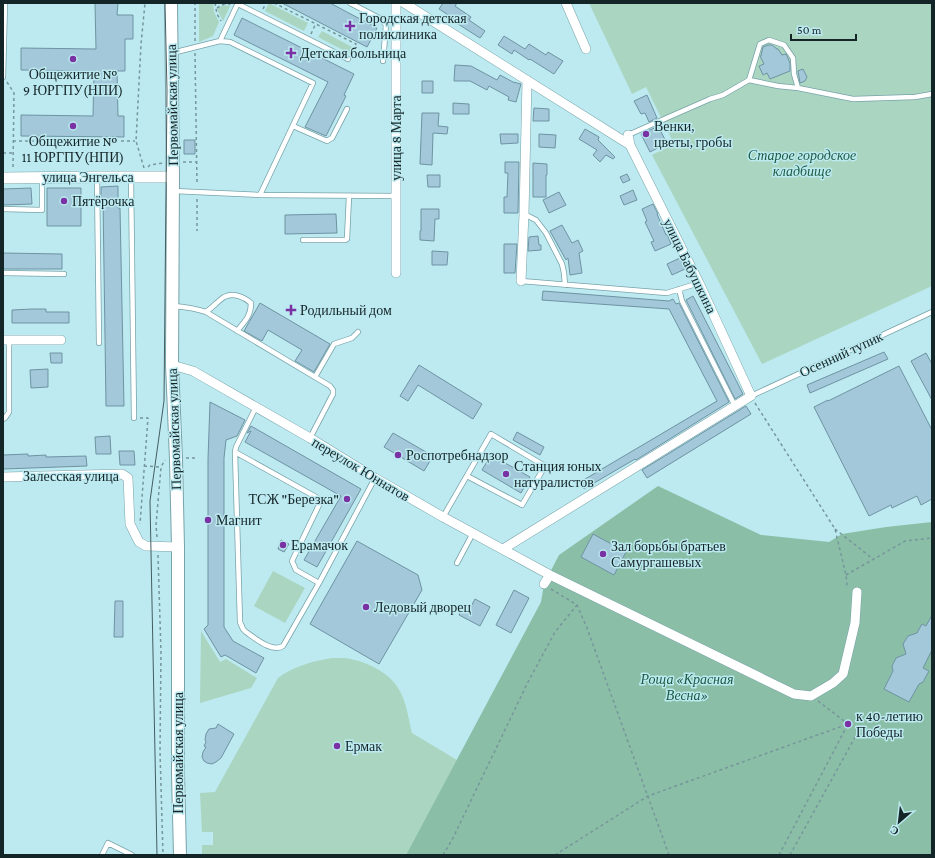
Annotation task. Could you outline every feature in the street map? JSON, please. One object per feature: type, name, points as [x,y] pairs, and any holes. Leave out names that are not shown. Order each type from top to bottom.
[{"type":"main road","name":"Первомайская улица","points":[[171,3],[173,177],[172,365],[178,547],[178,774],[180,855]]},
{"type":"street","name":"улица 8 Марта","points":[[396,3],[396,273]]},
{"type":"street","points":[[404,3],[630,145]]},
{"type":"street","points":[[566,3],[586,49]]},
{"type":"street","points":[[521,281],[527,80]]},
{"type":"street","name":"улица Бабушкина","points":[[628,135],[630,145],[699,283],[751,396]]},
{"type":"street","name":"улица Энгельса","points":[[8,178],[173,177]]},
{"type":"street","points":[[6,340],[61,340]]},
{"type":"street","name":"переулок Юннатов","points":[[172,365],[192,371],[310,438],[473,534],[550,575],[794,694],[811,696]]},
{"type":"street","points":[[503,549],[751,396]]},
{"type":"street","name":"Залесская улица","points":[[3,477],[122,474],[128,478],[130,524],[139,542]]},
{"type":"street","points":[[139,542],[146,546],[178,547]]},
{"type":"street","points":[[544,584],[550,575]]},
{"type":"street","points":[[811,696],[833,683],[843,674],[854,624],[857,592]]},
{"type":"lane","points":[[3,77],[5,3]]},
{"type":"lane","points":[[220,41],[238,3],[348,59]]},
{"type":"lane","points":[[350,3],[381,19],[386,25],[383,61]]},
{"type":"lane","points":[[749,80],[760,44],[770,40],[784,45],[793,58],[794,74],[798,88]]},
{"type":"lane","points":[[172,53],[220,41],[230,42],[313,83],[260,195]]},
{"type":"lane","points":[[628,135],[710,99],[723,95],[749,80],[853,99],[915,98],[932,94]]},
{"type":"lane","points":[[293,126],[327,141],[332,138],[347,109]]},
{"type":"lane","points":[[96,177],[99,343]]},
{"type":"lane","points":[[131,177],[134,418]]},
{"type":"lane","points":[[3,209],[42,210],[42,178]]},
{"type":"lane","points":[[173,192],[260,195],[396,196]]},
{"type":"lane","points":[[303,240],[347,239],[349,196]]},
{"type":"lane","points":[[524,214],[536,220],[546,232],[562,264],[565,285]]},
{"type":"lane","points":[[3,273],[64,274]]},
{"type":"lane","points":[[521,281],[667,293],[699,283]]},
{"type":"lane","points":[[678,289],[682,301],[735,406]]},
{"type":"lane","points":[[206,312],[225,297],[235,295],[244,297],[251,303],[251,312],[246,321],[237,331]]},
{"type":"lane","points":[[172,306],[186,307],[206,312],[330,386],[333,390],[333,394],[310,438]]},
{"type":"lane","name":"Осенний тупик","points":[[751,396],[932,312]]},
{"type":"lane","points":[[315,377],[334,344],[352,338],[358,332]]},
{"type":"lane","points":[[3,419],[9,412],[6,340]]},
{"type":"lane","points":[[256,407],[236,447],[235,452],[240,622],[246,632],[272,648],[279,649],[283,646],[376,478]]},
{"type":"lane","points":[[443,516],[468,476],[491,434],[545,466],[522,505],[468,476]]},
{"type":"lane","points":[[235,452],[316,497],[319,505],[292,560],[296,570],[318,583]]},
{"type":"lane","points":[[458,563],[473,534]]},
{"type":"lane","points":[[102,855],[108,843],[132,855]]},
{"type":"path","points":[[145,3],[141,44],[136,141],[145,172]]},
{"type":"path","points":[[195,3],[197,231]]},
{"type":"path","points":[[215,3],[217,14],[222,23]]},
{"type":"path","points":[[216,8],[224,3],[228,5],[232,3]]},
{"type":"path","points":[[274,3],[356,44],[348,59]]},
{"type":"path","points":[[308,39],[316,24]]},
{"type":"path","points":[[3,77],[14,93],[13,153],[8,178]]},
{"type":"path","points":[[13,141],[136,141]]},
{"type":"path","points":[[3,153],[13,153]]},
{"type":"path","points":[[751,396],[835,529],[847,585]]},
{"type":"path","points":[[134,418],[148,418],[139,542]]},
{"type":"path","points":[[163,855],[160,750],[161,653],[156,525],[161,467],[166,460],[195,458]]},
{"type":"path","points":[[144,466],[161,467]]},
{"type":"path","points":[[835,529],[873,559]]},
{"type":"path","points":[[846,575],[905,541],[932,538]]},
{"type":"path","points":[[544,584],[577,605],[587,628],[669,855]]},
{"type":"path","points":[[443,855],[452,840],[528,682],[555,632],[577,605]]},
{"type":"path","points":[[811,696],[848,724]]},
{"type":"path","points":[[556,855],[648,796],[848,724]]},
{"type":"path","points":[[779,855],[848,724]]},
{"type":"path","points":[[790,855],[859,730]]},
{"type":"green space","points":[[199,3],[213,3],[214,12],[219,22],[213,36],[199,42]]},
{"type":"green space","points":[[269,3],[308,23],[304,31],[265,11]]},
{"type":"green space","name":"Старое городское кладбище","points":[[589,3],[932,3],[932,286],[762,364],[652,155],[674,144],[646,87],[632,94]]},
{"type":"green space","points":[[223,5],[230,6],[223,21],[217,9]]},
{"type":"green space","points":[[322,31],[352,47],[349,53],[318,37]]},
{"type":"green space","name":"Роща «Красная Весна»","points":[[658,486],[761,535],[829,542],[842,534],[932,522],[932,855],[406,855],[541,602],[544,584],[559,555]]},
{"type":"green space","points":[[273,571],[305,588],[285,623],[254,606]]},
{"type":"green space","points":[[201,631],[220,662],[226,659],[257,678],[251,688],[200,703]]},
{"type":"green space","name":"Ермак","points":[[332,658],[345,658],[360,661],[382,672],[394,682],[401,693],[407,710],[412,733],[457,760],[406,855],[202,855],[202,845],[213,845],[213,832],[202,832],[200,793],[215,792],[278,678],[291,670],[304,665]]},
{"type":"building","points":[[95,3],[118,3],[117,15],[133,15],[133,39],[125,39],[125,71],[117,71],[118,116],[124,116],[124,137],[21,136],[21,115],[93,116],[94,71],[21,70],[21,48],[96,49]]},
{"type":"building","name":"Городская детская поликлиника","points":[[282,3],[330,3],[377,28],[367,47]]},
{"type":"building","points":[[443,3],[457,3],[455,6],[471,17],[469,20],[485,31],[480,38],[455,22],[456,20],[439,9]]},
{"type":"building","name":"Детская больница","points":[[242,18],[354,74],[344,95],[346,96],[326,136],[305,127],[328,82],[234,35]]},
{"type":"building","points":[[504,36],[525,49],[529,44],[546,55],[548,52],[563,61],[554,74],[514,50],[512,54],[498,45]]},
{"type":"building","points":[[772,45],[778,49],[782,55],[786,54],[790,63],[790,71],[770,79],[767,73],[763,75],[759,66],[764,64],[760,56],[763,47]]},
{"type":"building","points":[[455,65],[471,66],[497,80],[500,75],[513,82],[521,84],[516,102],[508,100],[509,97],[489,86],[487,90],[470,81],[454,81]]},
{"type":"building","points":[[803,69],[807,77],[805,81],[800,83],[798,71]]},
{"type":"building","points":[[422,81],[433,81],[433,93],[422,93]]},
{"type":"building","points":[[647,95],[657,118],[649,122],[645,113],[641,114],[634,101]]},
{"type":"building","points":[[453,103],[469,104],[469,114],[453,114]]},
{"type":"building","points":[[534,108],[549,109],[549,121],[533,121]]},
{"type":"building","points":[[422,113],[439,113],[438,126],[448,127],[447,134],[433,133],[432,165],[420,164]]},
{"type":"building","points":[[661,125],[662,128],[660,130],[667,143],[650,152],[641,134]]},
{"type":"building","points":[[585,129],[599,137],[598,140],[615,157],[613,159],[606,155],[600,162],[593,155],[597,150],[579,139]]},
{"type":"building","points":[[500,134],[518,134],[518,143],[501,144]]},
{"type":"building","points":[[539,134],[556,135],[555,148],[539,147]]},
{"type":"building","points":[[184,140],[195,140],[195,154],[184,154]]},
{"type":"building","points":[[505,162],[519,162],[518,213],[504,213],[504,197],[507,197],[508,173],[505,173]]},
{"type":"building","points":[[533,163],[547,164],[546,197],[533,197]]},
{"type":"building","points":[[627,174],[630,180],[623,183],[620,177]]},
{"type":"building","points":[[427,175],[440,175],[440,187],[428,187]]},
{"type":"building","points":[[118,186],[118,208],[120,208],[124,406],[106,406],[103,198],[101,198],[101,187]]},
{"type":"building","points":[[31,188],[32,204],[3,205],[3,189]]},
{"type":"building","name":"Пятёрочка","points":[[47,188],[81,188],[81,226],[47,226]]},
{"type":"building","points":[[633,190],[637,200],[624,205],[620,196]]},
{"type":"building","points":[[559,192],[566,205],[549,213],[543,200]]},
{"type":"building","points":[[653,204],[671,244],[655,251],[651,242],[654,241],[645,222],[647,221],[642,209]]},
{"type":"building","points":[[421,209],[439,209],[439,219],[435,219],[434,241],[420,240]]},
{"type":"building","points":[[336,214],[337,233],[285,234],[285,215]]},
{"type":"building","points":[[562,225],[572,243],[578,240],[583,251],[579,253],[582,273],[570,275],[568,258],[566,260],[550,231]]},
{"type":"building","points":[[538,236],[541,250],[528,251],[529,237]]},
{"type":"building","points":[[504,244],[517,244],[515,273],[504,273]]},
{"type":"building","points":[[432,251],[448,252],[447,265],[432,265]]},
{"type":"building","points":[[3,253],[62,254],[62,269],[3,269]]},
{"type":"building","points":[[680,258],[685,269],[672,275],[667,264]]},
{"type":"building","points":[[543,291],[669,301],[673,299],[676,304],[679,303],[729,402],[636,460],[635,459],[584,489],[580,482],[717,401],[669,309],[542,300]]},
{"type":"building","points":[[693,296],[743,394],[735,399],[686,300]]},
{"type":"building","points":[[260,303],[330,344],[314,372],[295,361],[302,350],[268,330],[262,341],[244,331]]},
{"type":"building","points":[[46,309],[46,312],[69,312],[69,323],[12,323],[12,310]]},
{"type":"building","points":[[884,352],[888,359],[810,393],[807,385]]},
{"type":"building","points":[[50,353],[62,353],[62,363],[51,363]]},
{"type":"building","points":[[926,353],[932,364],[932,400],[911,361]]},
{"type":"building","points":[[419,365],[482,404],[473,419],[418,385],[408,401],[400,396]]},
{"type":"building","points":[[899,366],[932,430],[932,499],[921,505],[917,496],[892,508],[891,505],[869,516],[814,407]]},
{"type":"building","points":[[48,369],[48,387],[31,388],[30,370]]},
{"type":"building","points":[[210,402],[245,420],[237,436],[226,440],[224,458],[224,627],[233,641],[264,658],[256,673],[225,655],[221,657],[204,629],[208,625],[208,459]]},
{"type":"building","points":[[746,406],[751,414],[647,478],[642,470]]},
{"type":"building","points":[[251,426],[361,489],[317,567],[304,560],[341,496],[245,442],[251,431],[247,433]]},
{"type":"building","points":[[517,432],[544,447],[540,455],[513,440]]},
{"type":"building","points":[[393,433],[433,456],[424,471],[384,447]]},
{"type":"building","points":[[110,436],[111,454],[96,454],[95,437]]},
{"type":"building","points":[[119,451],[134,451],[135,465],[120,465]]},
{"type":"building","points":[[28,454],[28,456],[46,455],[46,457],[86,456],[87,466],[3,469],[3,455]]},
{"type":"building","name":"Станция юных натуралистов","points":[[491,455],[530,477],[521,493],[482,470]]},
{"type":"building","name":"Зал борьбы братьев Самургашевых","points":[[593,534],[626,552],[614,575],[581,557]]},
{"type":"building","points":[[281,540],[289,544],[284,552],[278,549]]},
{"type":"building","name":"Ледовый дворец","points":[[357,541],[418,575],[422,590],[379,664],[310,624]]},
{"type":"building","points":[[514,590],[529,598],[511,633],[496,625]]},
{"type":"building","points":[[475,599],[490,607],[480,626],[459,615],[462,609],[468,612]]},
{"type":"building","points":[[115,601],[123,601],[123,637],[114,637]]},
{"type":"building","points":[[932,615],[932,650],[923,668],[929,671],[923,682],[919,684],[909,702],[884,689],[893,671],[892,666],[896,658],[906,654],[903,644],[908,636],[917,633],[922,624],[926,626]]},
{"type":"building","points":[[218,724],[234,734],[221,758],[212,764],[207,763],[202,757],[206,747],[204,746],[206,742],[206,734],[209,729],[216,728]]},
{"type":"tram line","points":[[157,855],[150,501],[164,401],[167,90],[165,3]]},
{"type":"place","name":"Городская детская поликлиника","points":[[350,26]]},
{"type":"place","name":"Детская больница","points":[[291,53]]},
{"type":"place","name":"Общежитие № 9 ЮРГПУ(НПИ)","points":[[73,59]]},
{"type":"place","name":"Общежитие № 11 ЮРГПУ(НПИ)","points":[[73,126]]},
{"type":"place","name":"Венки, цветы, гробы","points":[[646,134]]},
{"type":"place","name":"Пятёрочка","points":[[64,201]]},
{"type":"place","name":"Родильный дом","points":[[291,310]]},
{"type":"place","name":"Роспотребнадзор","points":[[398,455]]},
{"type":"place","name":"Станция юных натуралистов","points":[[506,474]]},
{"type":"place","name":"ТСЖ \"Березка\"","points":[[347,499]]},
{"type":"place","name":"Магнит","points":[[208,520]]},
{"type":"place","name":"Ерамачок","points":[[283,545]]},
{"type":"place","name":"Зал борьбы братьев Самургашевых","points":[[603,554]]},
{"type":"place","name":"Ледовый дворец","points":[[366,607]]},
{"type":"place","name":"к 40-летию Победы","points":[[848,724]]},
{"type":"place","name":"Ермак","points":[[337,746]]}]
